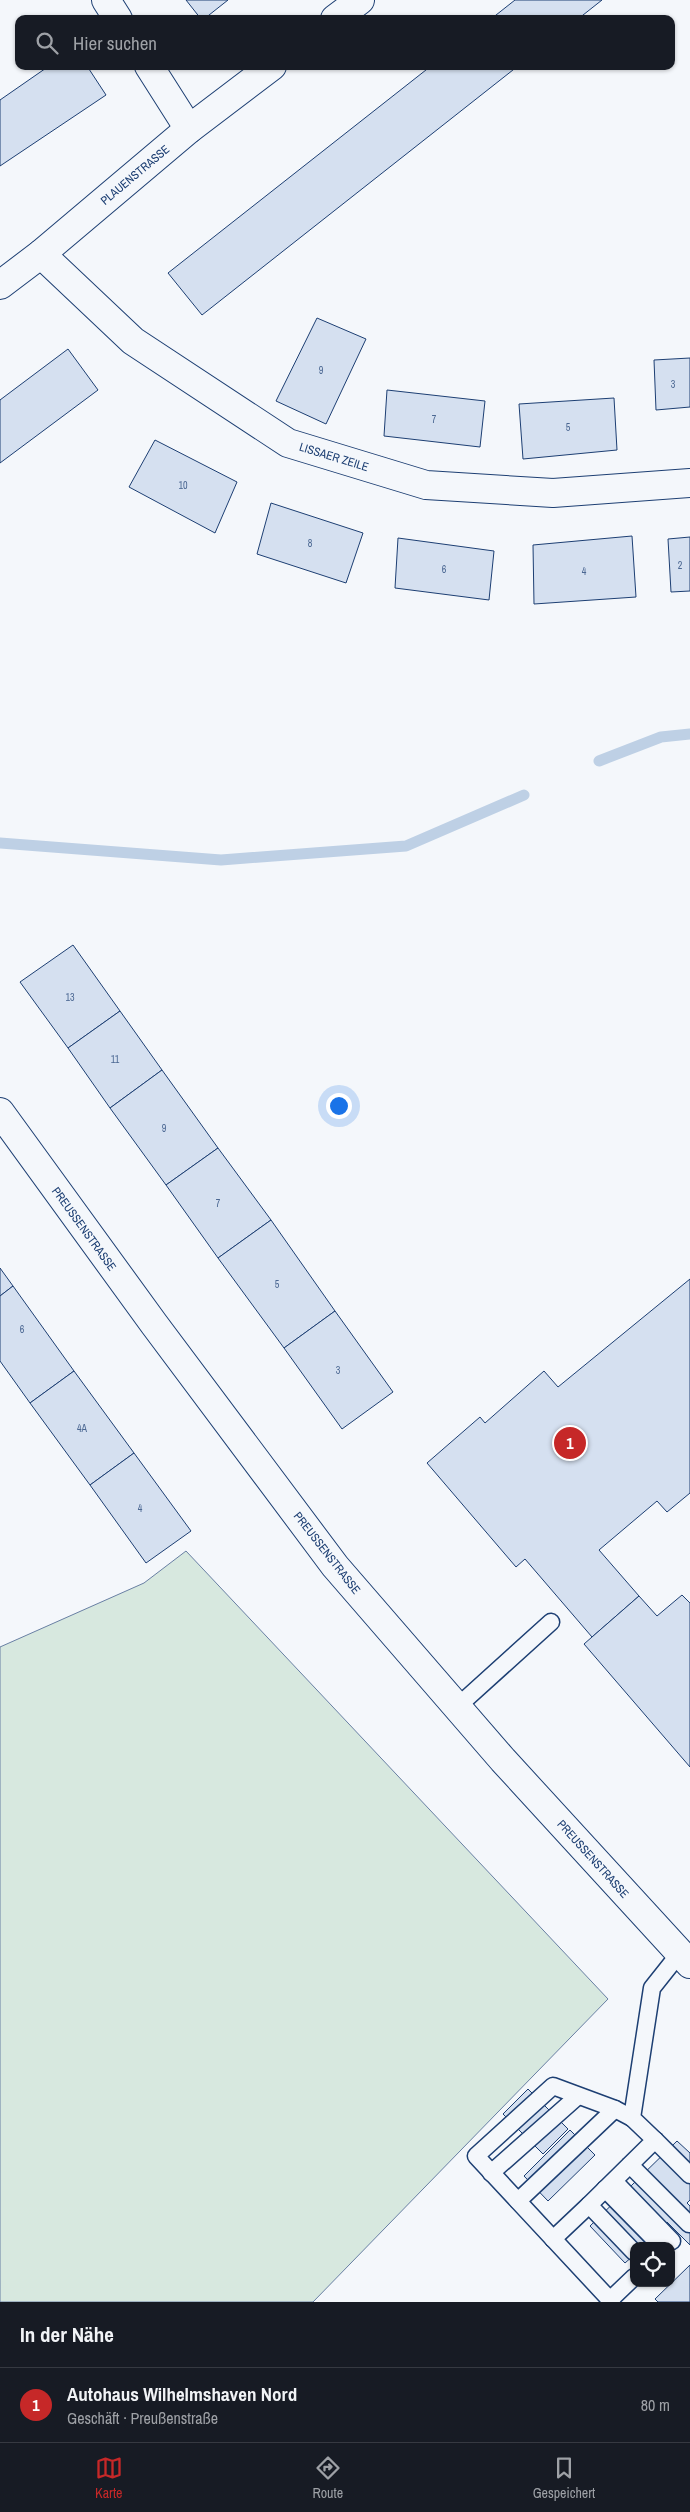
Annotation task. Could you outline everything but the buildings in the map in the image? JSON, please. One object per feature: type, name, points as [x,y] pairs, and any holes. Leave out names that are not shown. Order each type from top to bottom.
[{"type":"street","points":[[106,0],[115,15]]},
{"type":"street","points":[[340,15],[360,0]]},
{"type":"street","points":[[152,70],[189,129]]},
{"type":"street","name":"PLAUENSTRASSE","points":[[0,285],[41,254],[189,129],[267,70]]},
{"type":"street","name":"LISSAER ZEILE","points":[[41,254],[133,341],[288,443],[426,485],[554,493],[690,483]]},
{"type":"street","name":"PREUSSENSTRASSE","points":[[0,1112],[154,1324],[335,1566],[457,1706],[684,1959]]},
{"type":"lane","points":[[457,1706],[551,1622]]},
{"type":"lane","points":[[632,2118],[652,1988],[684,1959]]},
{"type":"lane","points":[[630,2281],[611,2301],[476,2156],[553,2086],[616,2109],[632,2118],[690,2175]]},
{"type":"lane","points":[[492,2173],[578,2096]]},
{"type":"lane","points":[[518,2201],[616,2109]]},
{"type":"lane","points":[[553,2239],[655,2140]]},
{"type":"lane","points":[[634,2161],[690,2211]]},
{"type":"lane","points":[[634,2161],[690,2223],[669,2242]]},
{"type":"lane","points":[[609,2185],[665,2242]]},
{"type":"lane","points":[[589,2206],[630,2248]]},
{"type":"shaded area","points":[[186,1551],[608,1999],[313,2302],[0,2302],[0,1647],[144,1583]]},
{"type":"waterway","points":[[599,761],[661,737],[690,734]]},
{"type":"waterway","points":[[0,843],[221,860],[406,846],[524,795]]},
{"type":"place","name":"Autohaus Wilhelmshaven Nord","points":[[570,1443]]}]
